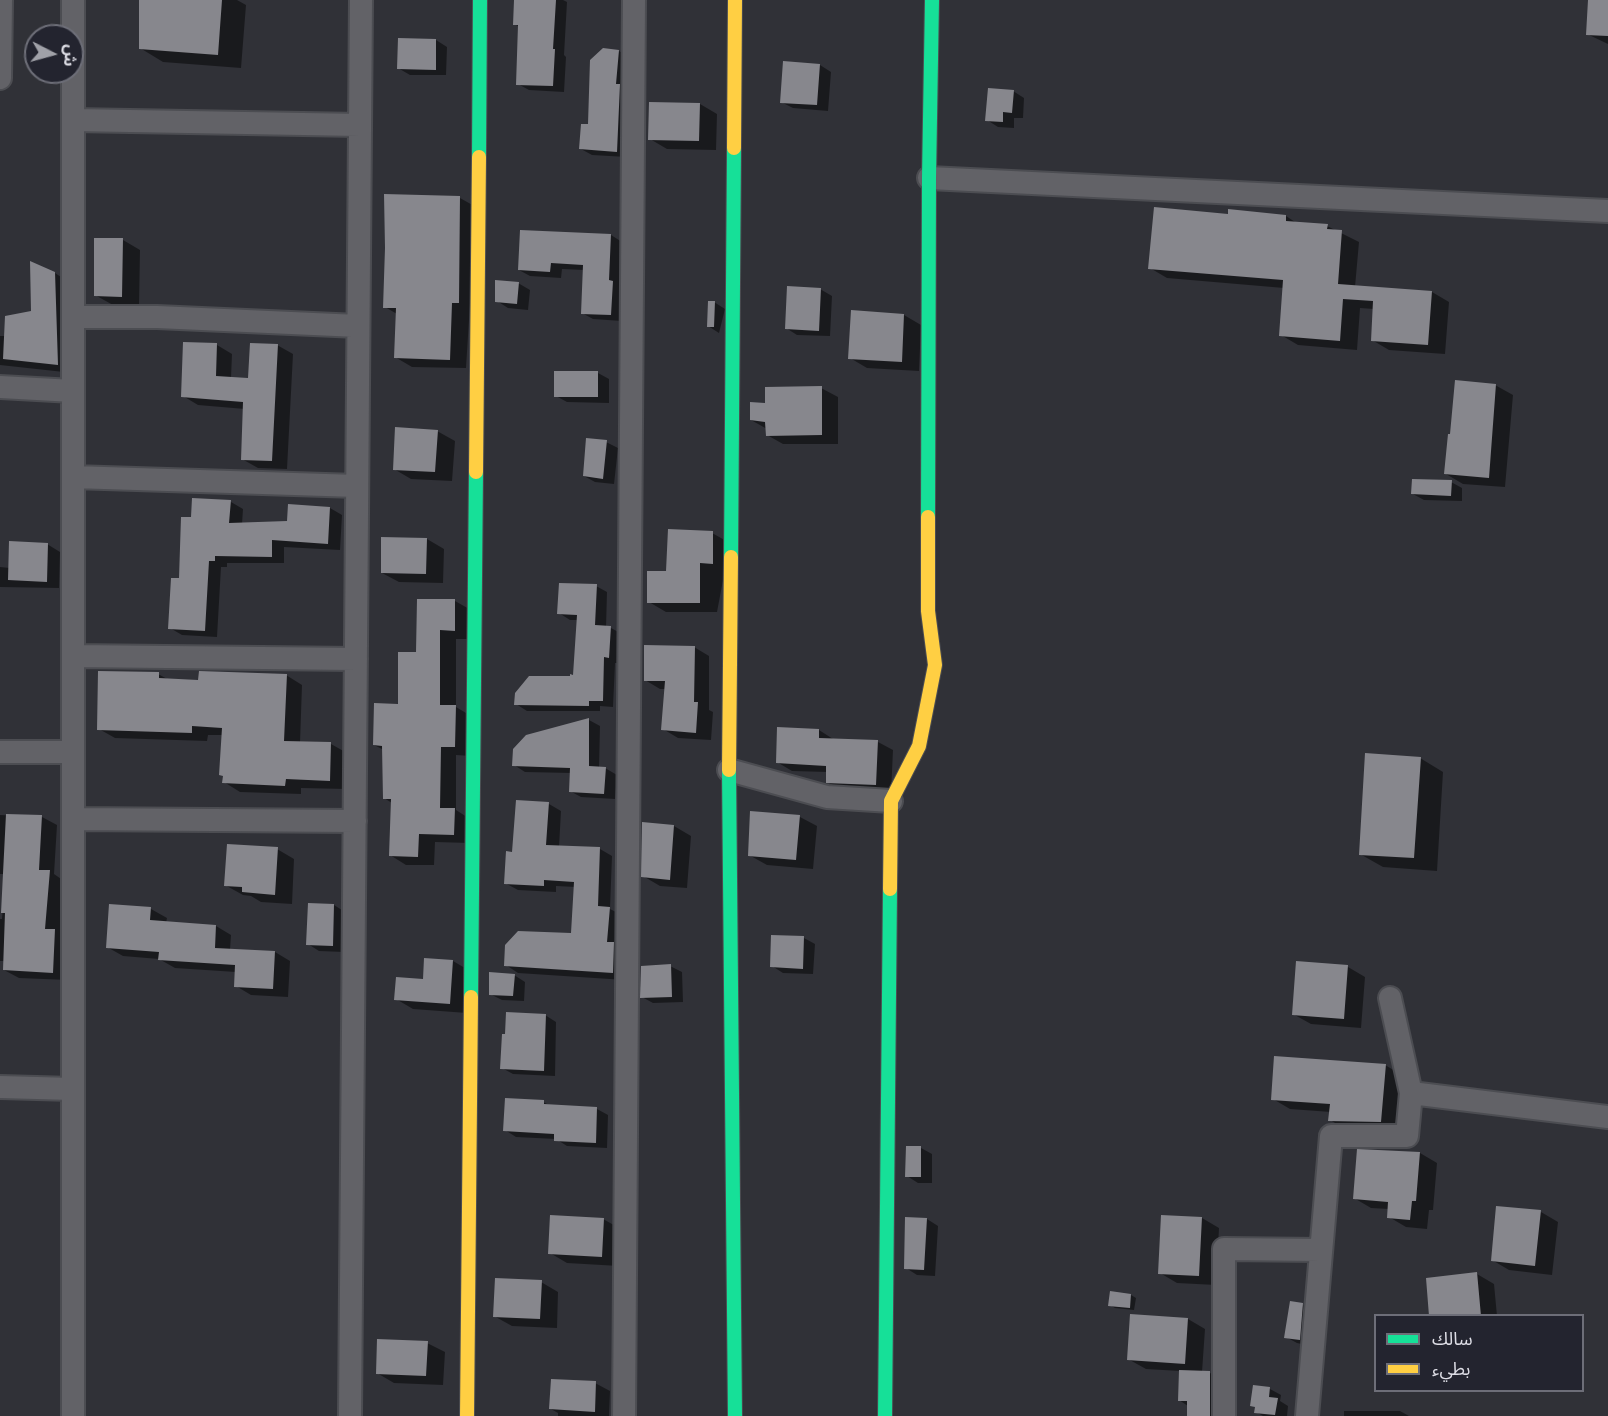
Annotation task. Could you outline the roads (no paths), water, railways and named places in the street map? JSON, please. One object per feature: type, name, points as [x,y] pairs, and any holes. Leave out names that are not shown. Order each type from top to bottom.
[{"type":"street","points":[[0,78],[1,0]]},
{"type":"street","points":[[73,0],[73,1416]]},
{"type":"street","points":[[350,1416],[361,0]]},
{"type":"street","points":[[467,1416],[480,0]]},
{"type":"street","points":[[624,1416],[634,0]]},
{"type":"street","points":[[735,0],[729,770],[735,1416]]},
{"type":"street","points":[[885,1416],[891,801],[919,747],[935,664],[928,611],[929,178],[932,0]]},
{"type":"street","points":[[73,120],[360,125]]},
{"type":"street","points":[[929,178],[1608,211]]},
{"type":"street","points":[[73,317],[157,317],[358,326]]},
{"type":"street","points":[[0,387],[73,391]]},
{"type":"street","points":[[73,477],[357,486]]},
{"type":"street","points":[[73,656],[356,660]]},
{"type":"street","points":[[0,752],[73,752]]},
{"type":"street","points":[[729,770],[827,797],[891,801]]},
{"type":"street","points":[[73,819],[355,821]]},
{"type":"street","points":[[1307,1416],[1330,1136],[1407,1136],[1411,1093],[1390,998]]},
{"type":"street","points":[[0,1087],[73,1089]]},
{"type":"street","points":[[1411,1093],[1608,1117]]},
{"type":"street","points":[[1224,1416],[1224,1249],[1321,1250]]}]
